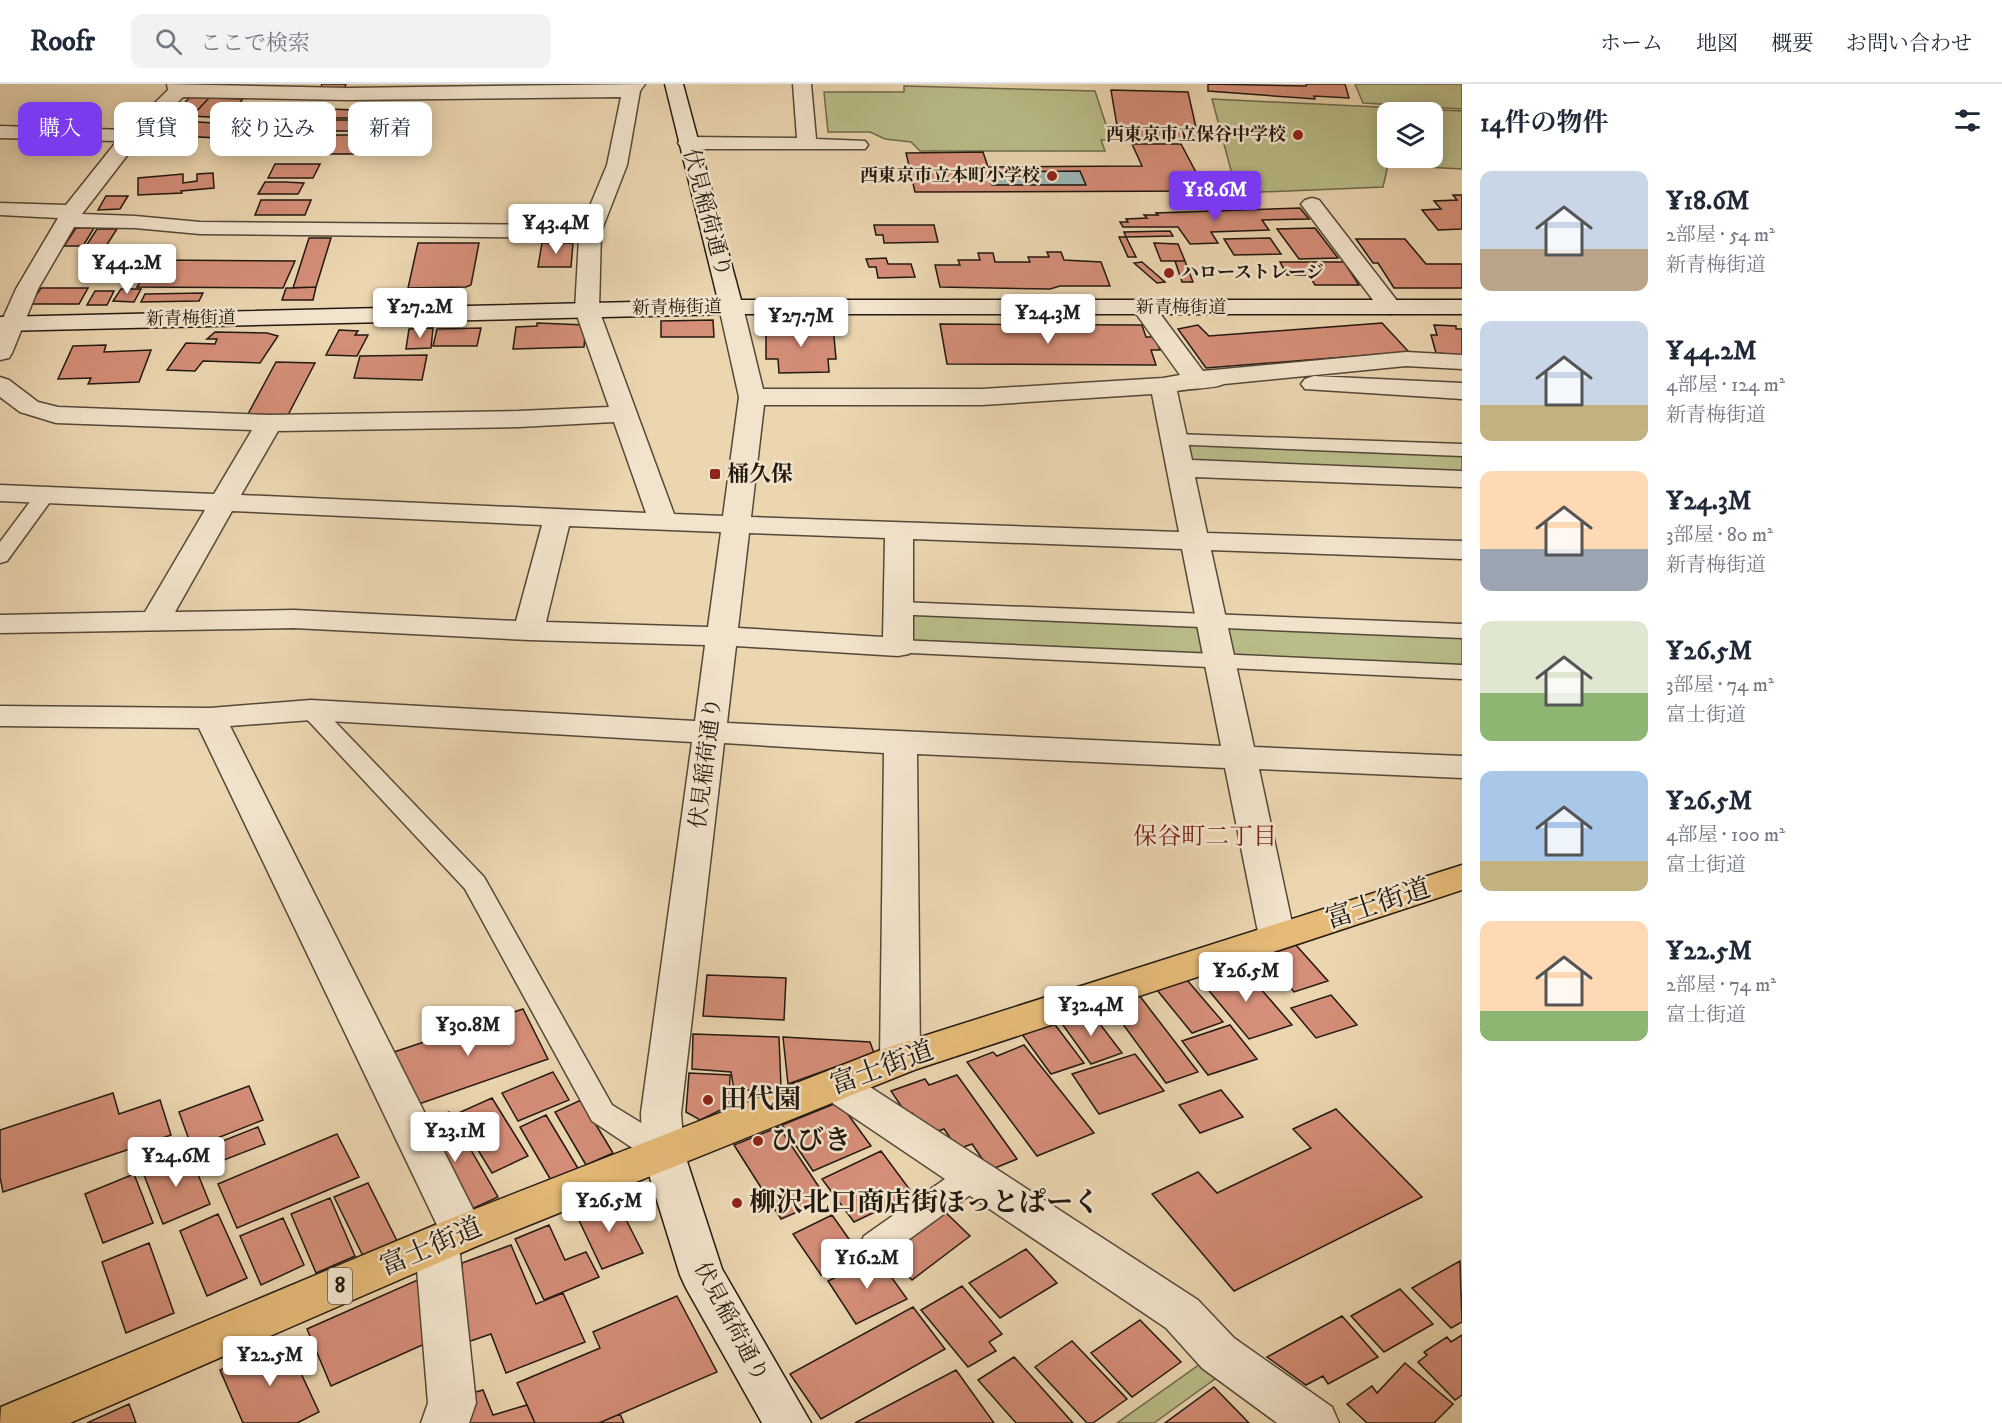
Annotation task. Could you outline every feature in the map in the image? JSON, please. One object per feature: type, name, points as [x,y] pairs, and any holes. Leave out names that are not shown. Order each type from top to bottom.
[{"type":"main road","name":"富士街道","points":[[18,1423],[446,1231],[663,1152],[900,1059],[1462,877]]},
{"type":"street","name":"伏見稲荷通り","points":[[674,84],[752,397],[737,523],[720,636],[662,1113],[663,1152],[702,1275],[787,1423]]},
{"type":"street","points":[[802,84],[807,143]]},
{"type":"street","points":[[164,102],[177,88],[347,94],[493,88],[634,87],[617,165],[590,232],[587,310],[663,522]]},
{"type":"street","points":[[0,132],[114,135]]},
{"type":"street","points":[[688,143],[858,145]]},
{"type":"street","points":[[0,353],[7,323],[69,216],[116,156]]},
{"type":"street","points":[[1312,204],[1390,307]]},
{"type":"street","points":[[0,209],[200,228],[590,232]]},
{"type":"street","points":[[0,287],[27,289]]},
{"type":"street","name":"新青梅街道","points":[[7,323],[731,307],[1462,307]]},
{"type":"street","points":[[1144,308],[1196,379]]},
{"type":"street","points":[[752,397],[982,397],[1163,386],[1196,379],[1406,359],[1462,362]]},
{"type":"street","points":[[1196,379],[1462,391]]},
{"type":"street","points":[[0,385],[29,407],[56,415],[269,423],[519,419],[624,414]]},
{"type":"street","points":[[1163,386],[1277,937]]},
{"type":"street","points":[[155,621],[269,423]]},
{"type":"street","points":[[1177,454],[1462,479]]},
{"type":"street","points":[[0,493],[663,522],[1462,550]]},
{"type":"street","points":[[529,631],[558,516]]},
{"type":"street","points":[[0,624],[294,619],[529,631],[720,636],[898,647],[899,529]]},
{"type":"street","points":[[0,716],[210,718],[311,710],[900,743],[1462,767]]},
{"type":"street","points":[[210,718],[446,1231],[452,1403],[445,1423]]},
{"type":"street","points":[[900,743],[900,1059]]},
{"type":"street","points":[[836,1085],[1182,1314],[1218,1353],[1315,1423]]},
{"type":"lane","points":[[1177,454],[1462,450]]},
{"type":"lane","points":[[0,557],[45,495]]},
{"type":"lane","points":[[898,609],[1462,631]]},
{"type":"lane","points":[[898,647],[1462,672]]},
{"type":"lane","points":[[311,710],[475,883],[602,1113],[663,1152]]},
{"type":"lane","points":[[875,1246],[973,1176]]},
{"type":"green space","points":[[1355,84],[1462,84],[1462,109],[1443,108],[1443,102],[1363,103]]},
{"type":"green space","points":[[904,86],[1095,91],[1111,140],[1101,140],[1105,151],[920,151],[911,142],[885,139],[870,132],[828,132],[824,92],[904,92]]},
{"type":"green space","points":[[1212,99],[1377,107],[1377,168],[1387,168],[1383,187],[1237,193]]},
{"type":"green space","points":[[1443,110],[1462,111],[1462,169],[1443,168]]},
{"type":"green space","points":[[1174,440],[1462,450],[1462,479],[1180,468]]},
{"type":"green space","points":[[898,609],[1462,631],[1462,672],[898,647]]},
{"type":"green space","points":[[1210,1357],[1226,1371],[1154,1423],[1117,1423]]},
{"type":"water","points":[[1080,171],[1086,185],[992,185],[988,172]]},
{"type":"building","points":[[322,84],[346,84],[344,89],[320,89]]},
{"type":"building","points":[[1208,84],[1306,86],[1306,84],[1345,84],[1349,98],[1314,96],[1315,99],[1208,91]]},
{"type":"building","points":[[1111,90],[1188,92],[1199,141],[1119,138]]},
{"type":"building","points":[[190,97],[209,98],[198,110],[198,102],[185,102]]},
{"type":"building","points":[[209,98],[243,99],[240,102],[210,102],[210,117],[198,116],[198,110]]},
{"type":"building","points":[[336,109],[348,110],[348,118],[336,118]]},
{"type":"building","points":[[336,120],[348,120],[348,131],[336,131]]},
{"type":"building","points":[[198,122],[210,123],[210,138],[198,137]]},
{"type":"building","points":[[336,135],[348,135],[348,154],[336,154]]},
{"type":"building","points":[[1132,144],[1181,144],[1206,191],[915,192],[906,153],[983,152],[988,167],[1142,166]],"holes":[[[1080,171],[1086,185],[992,185],[988,172]]]},
{"type":"building","points":[[275,164],[320,164],[313,178],[268,178]]},
{"type":"building","points":[[213,173],[214,188],[181,191],[182,193],[138,195],[138,178],[183,174],[183,183],[197,181],[197,174]]},
{"type":"building","points":[[265,182],[304,183],[298,194],[258,194]]},
{"type":"building","points":[[1453,195],[1462,195],[1462,229],[1438,230],[1422,210],[1441,209],[1434,201],[1457,200]]},
{"type":"building","points":[[106,196],[128,196],[120,209],[98,210]]},
{"type":"building","points":[[261,200],[311,200],[305,215],[255,215]]},
{"type":"building","points":[[1300,208],[1309,219],[1262,220],[1269,230],[1211,232],[1218,243],[1190,244],[1178,227],[1123,227],[1120,222],[1128,222],[1126,219],[1147,218],[1144,215],[1158,215],[1156,213]]},
{"type":"building","points":[[874,225],[934,225],[938,242],[884,243],[883,235],[876,235]]},
{"type":"building","points":[[76,228],[94,228],[83,246],[64,246]]},
{"type":"building","points":[[1315,228],[1338,258],[1299,259],[1277,229]]},
{"type":"building","points":[[97,229],[117,229],[106,246],[86,246]]},
{"type":"building","points":[[1170,231],[1173,236],[1126,237],[1124,232]]},
{"type":"building","points":[[1119,237],[1126,237],[1136,257],[1128,257]]},
{"type":"building","points":[[309,238],[331,238],[316,287],[293,288]]},
{"type":"building","points":[[1270,238],[1281,254],[1234,255],[1224,239]]},
{"type":"building","points":[[1356,239],[1405,239],[1426,264],[1462,264],[1462,288],[1394,288],[1378,263],[1373,263]]},
{"type":"building","points":[[418,243],[479,243],[471,285],[408,288]]},
{"type":"building","points":[[542,243],[573,243],[571,267],[538,267]]},
{"type":"building","points":[[1154,243],[1178,244],[1185,261],[1161,261]]},
{"type":"building","points":[[1047,252],[1061,252],[1064,260],[1101,262],[1110,286],[1060,286],[1050,289],[940,287],[935,265],[960,265],[958,260],[980,260],[978,253],[993,253],[995,262],[1030,262],[1028,257],[1049,257]]},
{"type":"building","points":[[886,258],[888,264],[911,264],[915,277],[878,278],[876,267],[869,267],[866,259]]},
{"type":"building","points":[[154,260],[295,261],[283,288],[137,287]]},
{"type":"building","points":[[1175,261],[1185,261],[1193,282],[1182,282]]},
{"type":"building","points":[[1142,262],[1165,282],[1157,283],[1134,263]]},
{"type":"building","points":[[1280,262],[1344,262],[1359,285],[1315,285],[1309,275],[1287,275]]},
{"type":"building","points":[[316,287],[313,300],[282,300],[286,288]]},
{"type":"building","points":[[41,288],[88,288],[79,304],[30,304]]},
{"type":"building","points":[[121,289],[141,289],[134,302],[113,301]]},
{"type":"building","points":[[95,291],[114,291],[107,305],[87,305]]},
{"type":"building","points":[[203,293],[199,301],[141,302],[145,294]]},
{"type":"building","points":[[713,320],[714,337],[661,337],[661,321]]},
{"type":"building","points":[[537,323],[586,325],[584,347],[513,349],[516,327],[537,326]]},
{"type":"building","points":[[1382,323],[1409,352],[1206,368],[1178,329],[1198,325],[1209,336]]},
{"type":"building","points":[[940,324],[1142,325],[1146,337],[1155,337],[1160,350],[1151,350],[1156,365],[947,364]]},
{"type":"building","points":[[766,325],[833,326],[836,359],[828,359],[829,372],[779,373],[778,359],[766,359]]},
{"type":"building","points":[[1434,325],[1456,326],[1456,329],[1462,329],[1462,355],[1436,353],[1431,335],[1437,335]]},
{"type":"building","points":[[433,328],[431,348],[406,349],[409,329]]},
{"type":"building","points":[[481,328],[477,346],[433,346],[437,329]]},
{"type":"building","points":[[339,330],[358,331],[355,335],[368,335],[357,356],[326,355]]},
{"type":"building","points":[[215,332],[267,333],[278,336],[260,363],[203,361],[195,371],[167,370],[186,343],[215,344],[217,339],[207,339]]},
{"type":"building","points":[[106,345],[104,352],[151,350],[139,382],[88,384],[91,378],[58,379],[73,346]]},
{"type":"building","points":[[427,355],[422,380],[354,378],[360,356]]},
{"type":"building","points":[[276,362],[315,363],[288,415],[248,414]]},
{"type":"building","points":[[1295,944],[1328,981],[1294,992],[1263,955]]},
{"type":"building","points":[[1242,967],[1292,1025],[1249,1039],[1201,981]]},
{"type":"building","points":[[707,975],[786,978],[784,1020],[703,1016]]},
{"type":"building","points":[[1187,980],[1223,1022],[1192,1033],[1157,990]]},
{"type":"building","points":[[1139,995],[1198,1072],[1166,1083],[1109,1005]]},
{"type":"building","points":[[1331,995],[1357,1025],[1316,1038],[1291,1008]]},
{"type":"building","points":[[523,1009],[548,1059],[413,1106],[391,1053]]},
{"type":"building","points":[[1090,1011],[1122,1053],[1091,1064],[1060,1021]]},
{"type":"building","points":[[1053,1022],[1084,1063],[1051,1074],[1021,1033]]},
{"type":"building","points":[[1230,1025],[1257,1059],[1208,1075],[1182,1041]]},
{"type":"building","points":[[693,1034],[779,1037],[781,1087],[769,1090],[734,1090],[731,1072],[692,1069]]},
{"type":"building","points":[[783,1037],[870,1042],[874,1053],[788,1084]]},
{"type":"building","points":[[1024,1045],[1094,1133],[1037,1156],[967,1062],[993,1052],[997,1056]]},
{"type":"building","points":[[1135,1054],[1164,1091],[1099,1114],[1072,1074]]},
{"type":"building","points":[[553,1072],[569,1100],[518,1121],[502,1093]]},
{"type":"building","points":[[689,1073],[730,1075],[729,1106],[700,1120],[686,1112]]},
{"type":"building","points":[[957,1075],[1017,1159],[990,1170],[972,1144],[958,1149],[944,1129],[927,1135],[912,1113],[907,1115],[891,1091],[925,1079],[929,1085]]},
{"type":"building","points":[[249,1086],[263,1120],[192,1148],[179,1112]]},
{"type":"building","points":[[1221,1090],[1243,1117],[1200,1133],[1179,1105]]},
{"type":"building","points":[[113,1093],[119,1114],[160,1100],[171,1135],[3,1192],[0,1177],[0,1130]]},
{"type":"building","points":[[492,1098],[528,1156],[492,1173],[456,1114]]},
{"type":"building","points":[[581,1100],[613,1153],[586,1165],[555,1112]]},
{"type":"building","points":[[839,1102],[871,1146],[813,1171],[782,1125]]},
{"type":"building","points":[[1336,1109],[1422,1197],[1234,1291],[1152,1194],[1198,1172],[1217,1193],[1311,1148],[1293,1129]]},
{"type":"building","points":[[449,1112],[498,1197],[461,1214],[413,1127]]},
{"type":"building","points":[[546,1115],[579,1170],[552,1182],[520,1127]]},
{"type":"building","points":[[258,1127],[265,1144],[206,1167],[200,1150]]},
{"type":"building","points":[[779,1127],[827,1199],[781,1219],[734,1145]]},
{"type":"building","points":[[337,1134],[359,1177],[237,1228],[218,1184]]},
{"type":"building","points":[[881,1151],[913,1194],[854,1222],[822,1179]]},
{"type":"building","points":[[189,1152],[210,1204],[163,1224],[142,1170]]},
{"type":"building","points":[[134,1174],[153,1223],[103,1243],[85,1194]]},
{"type":"building","points":[[368,1183],[397,1241],[363,1256],[334,1197]]},
{"type":"building","points":[[614,1196],[643,1253],[602,1269],[575,1212]]},
{"type":"building","points":[[330,1198],[355,1256],[316,1273],[291,1214]]},
{"type":"building","points":[[942,1209],[970,1236],[912,1280],[883,1252]]},
{"type":"building","points":[[218,1214],[247,1278],[207,1296],[180,1231]]},
{"type":"building","points":[[832,1215],[861,1256],[821,1275],[793,1234]]},
{"type":"building","points":[[283,1218],[304,1265],[261,1285],[240,1236]]},
{"type":"building","points":[[549,1225],[565,1260],[586,1252],[599,1277],[544,1300],[515,1239]]},
{"type":"building","points":[[149,1243],[174,1313],[126,1333],[102,1262]]},
{"type":"building","points":[[511,1245],[536,1304],[563,1293],[585,1342],[506,1373],[491,1334],[462,1344],[462,1263]]},
{"type":"building","points":[[1026,1249],[1057,1283],[1000,1318],[969,1283]]},
{"type":"building","points":[[877,1257],[907,1299],[856,1324],[828,1281]]},
{"type":"building","points":[[1460,1261],[1462,1322],[1451,1328],[1412,1288]]},
{"type":"building","points":[[422,1278],[429,1342],[331,1386],[307,1329]]},
{"type":"building","points":[[962,1286],[1002,1334],[989,1342],[996,1351],[968,1367],[921,1310]]},
{"type":"building","points":[[1400,1289],[1433,1324],[1384,1352],[1351,1316]]},
{"type":"building","points":[[677,1296],[717,1372],[599,1423],[535,1423],[517,1383],[600,1348],[593,1332]]},
{"type":"building","points":[[913,1307],[945,1349],[821,1419],[790,1374]]},
{"type":"building","points":[[1342,1316],[1378,1357],[1328,1384],[1323,1376],[1306,1385],[1267,1357]]},
{"type":"building","points":[[1140,1320],[1181,1362],[1132,1397],[1091,1353]]},
{"type":"building","points":[[1462,1335],[1462,1395],[1455,1400],[1418,1362],[1427,1355],[1424,1352],[1447,1337],[1451,1342]]},
{"type":"building","points":[[285,1339],[319,1412],[297,1423],[243,1423],[220,1370]]},
{"type":"building","points":[[1072,1341],[1127,1399],[1093,1423],[1087,1423],[1035,1367]]},
{"type":"building","points":[[1014,1357],[1073,1423],[1016,1423],[978,1380]]},
{"type":"building","points":[[1405,1363],[1453,1404],[1434,1423],[1367,1423],[1347,1404],[1372,1386],[1377,1393]]},
{"type":"building","points":[[956,1370],[994,1423],[855,1423]]},
{"type":"building","points":[[1214,1387],[1249,1423],[1165,1423]]},
{"type":"building","points":[[483,1390],[493,1415],[527,1405],[535,1423],[457,1423],[461,1396]]},
{"type":"building","points":[[129,1404],[136,1423],[87,1423]]},
{"type":"building","points":[[620,1414],[624,1423],[599,1423]]},
{"type":"place","name":"西東京市立保谷中学校","points":[[1298,135]]},
{"type":"place","name":"西東京市立本町小学校","points":[[1052,176]]},
{"type":"place","name":"ハローストレージ","points":[[1169,273]]},
{"type":"place","name":"桶久保","points":[[715,474]]},
{"type":"place","name":"田代園","points":[[708,1100]]},
{"type":"place","name":"ひびき","points":[[758,1141]]},
{"type":"place","name":"柳沢北口商店街ほっとぱーく","points":[[737,1203]]},
{"type":"district","name":"保谷町二丁目","points":[[1205,837]]}]
